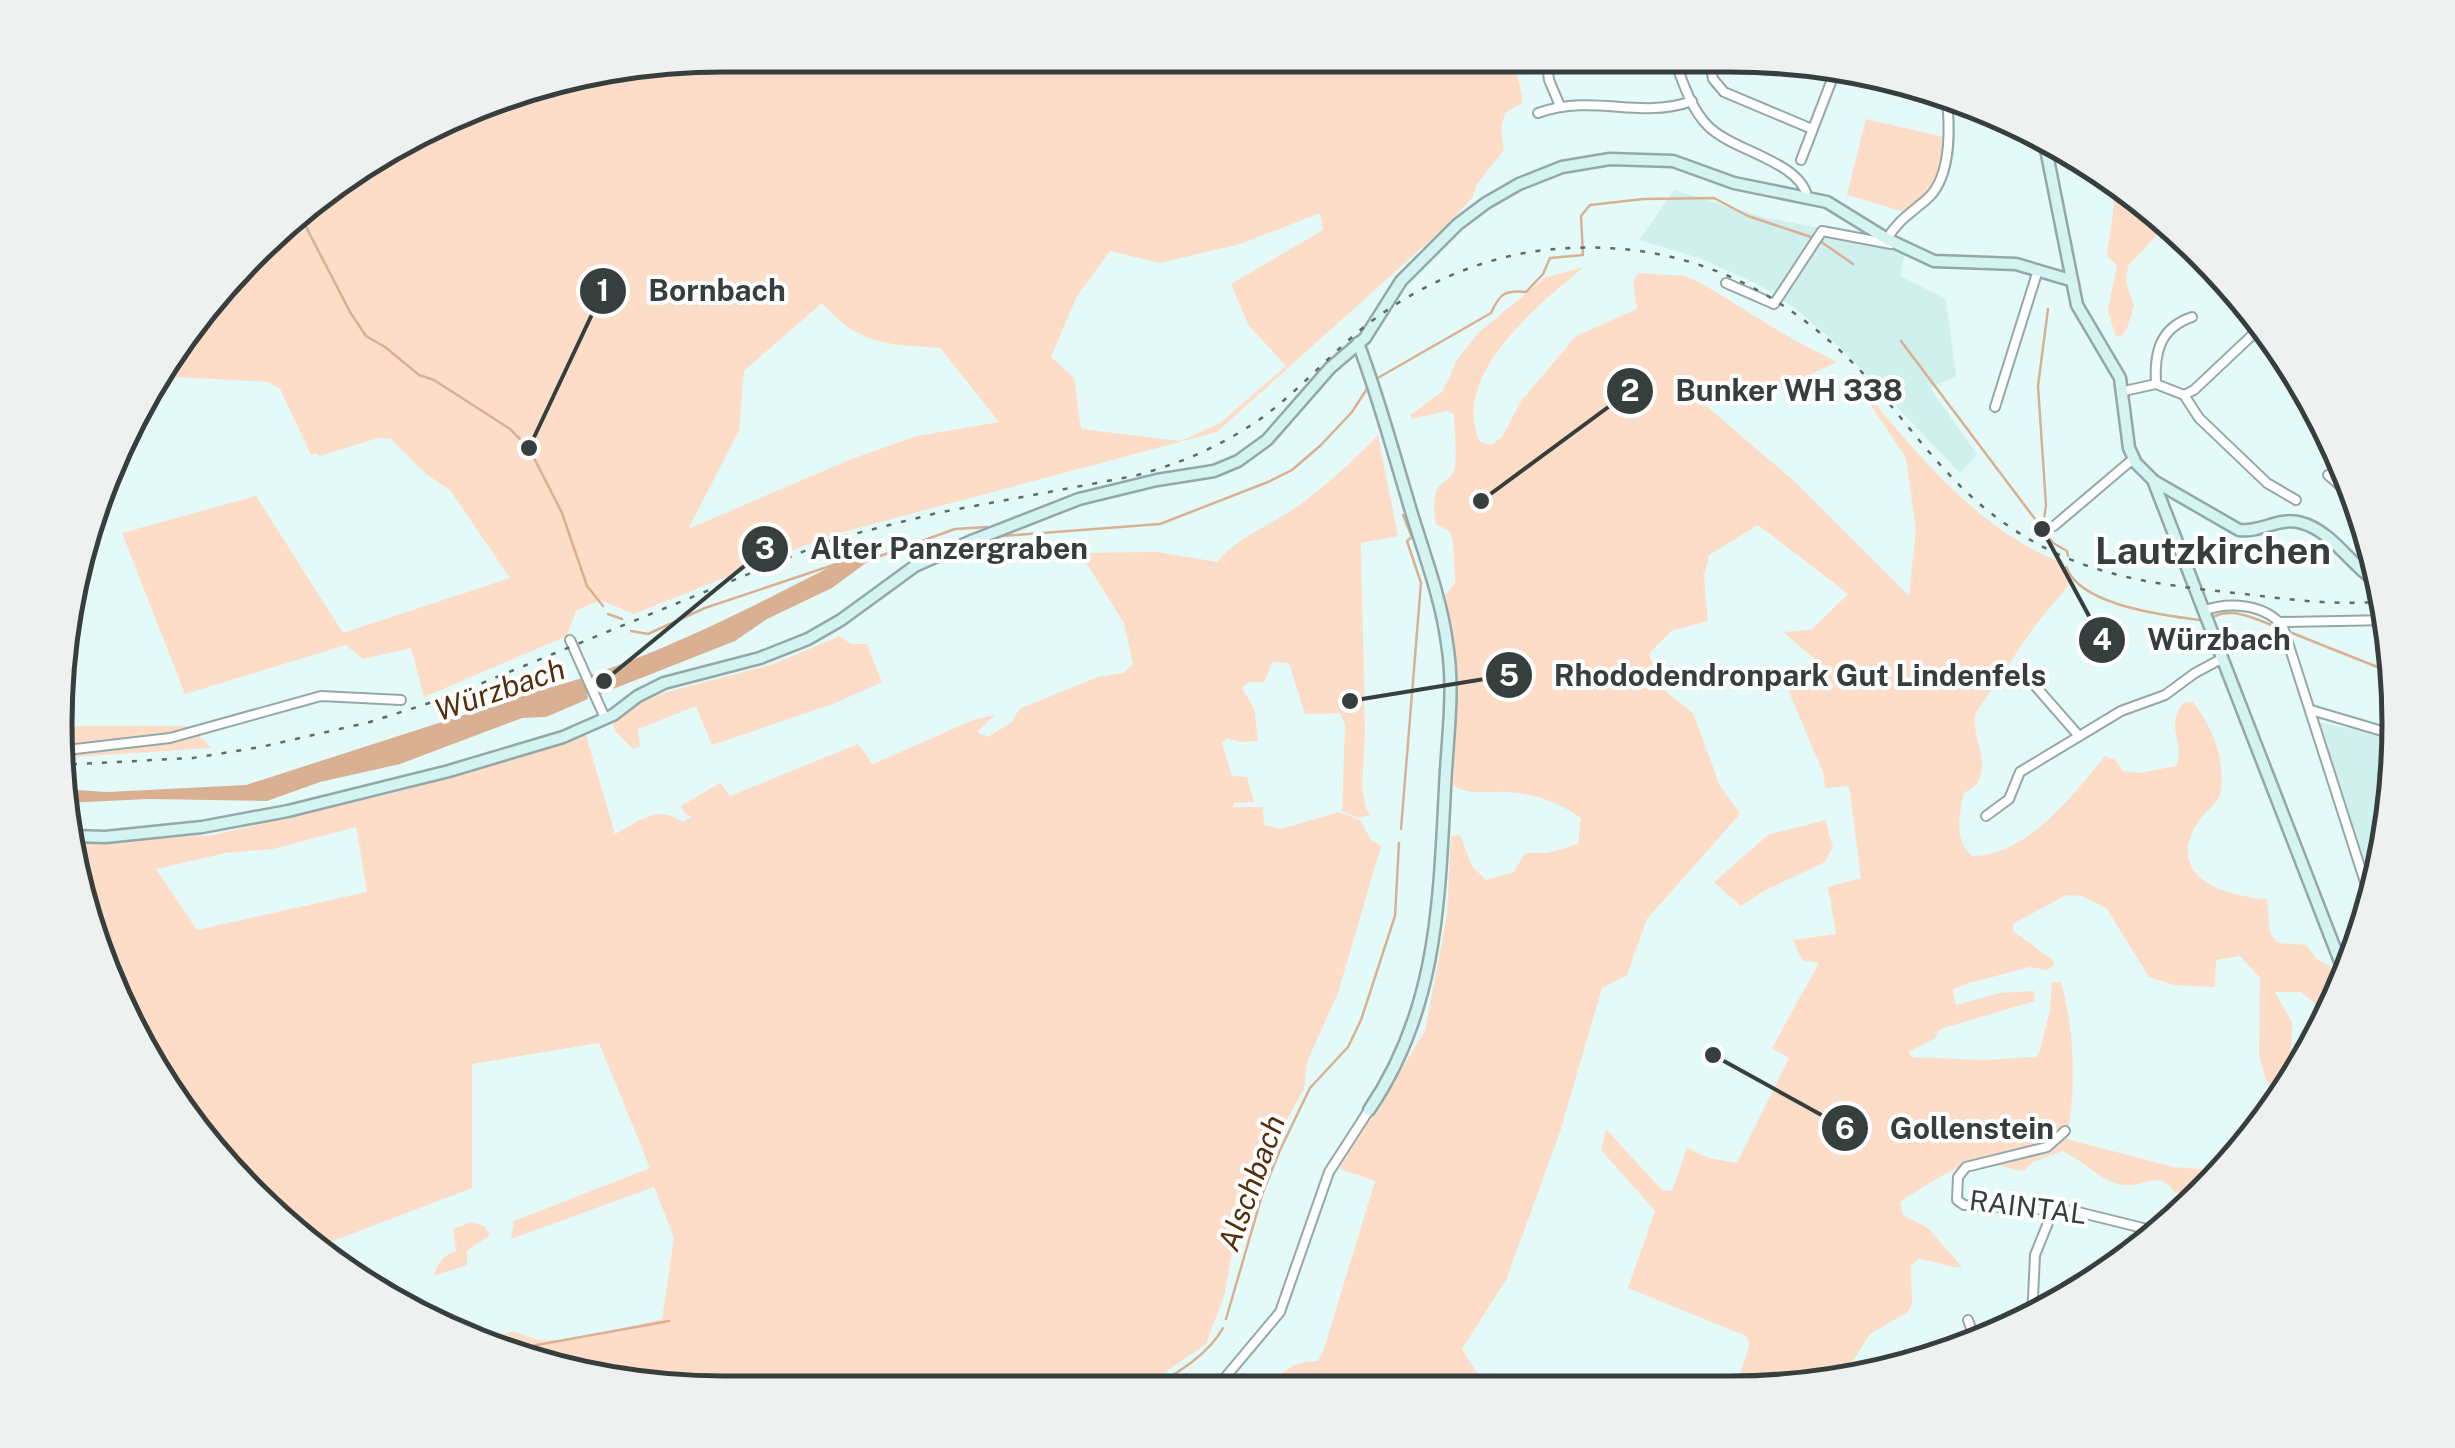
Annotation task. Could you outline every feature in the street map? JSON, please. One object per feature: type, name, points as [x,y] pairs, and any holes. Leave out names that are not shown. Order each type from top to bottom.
[{"type":"main road","points":[[2047,155],[2070,280],[2081,313],[2117,372],[2124,391],[2127,438],[2133,458],[2153,480],[2239,530],[2255,531],[2282,522],[2306,524],[2363,570]]},
{"type":"main road","points":[[83,836],[202,827],[288,811],[539,745],[605,718],[664,683],[786,649],[841,620],[915,566],[1055,507],[1114,489],[1214,471],[1238,461],[1267,440],[1330,368],[1358,343],[1392,292],[1471,214],[1503,192],[1542,174],[1592,160],[1660,159],[1755,188],[1827,202],[1891,241],[1934,261],[2005,264],[2070,280]]},
{"type":"main road","points":[[2038,270],[2068,266]]},
{"type":"main road","points":[[1358,343],[1435,589],[1447,642],[1450,688],[1442,874],[1433,952],[1397,1063],[1369,1110]]},
{"type":"main road","points":[[2153,480],[2339,956]]},
{"type":"main road","points":[[2163,507],[2169,498],[2178,495]]},
{"type":"street","points":[[1548,72],[1560,106]]},
{"type":"street","points":[[1680,72],[1692,101],[1712,130],[1798,177],[1806,196]]},
{"type":"street","points":[[1713,72],[1724,92],[1812,129]]},
{"type":"street","points":[[1801,160],[1831,81]]},
{"type":"street","points":[[1538,113],[1585,103],[1654,108],[1692,101]]},
{"type":"street","points":[[1726,284],[1774,304],[1822,231],[1891,241],[1898,221],[1927,199],[1938,183],[1947,110]]},
{"type":"street","points":[[1995,407],[2038,270]]},
{"type":"street","points":[[2156,384],[2155,367],[2163,336],[2177,323],[2192,317]]},
{"type":"street","points":[[2184,395],[2253,334]]},
{"type":"street","points":[[2124,391],[2156,384],[2184,395],[2199,418],[2267,483],[2296,500]]},
{"type":"street","points":[[2054,526],[2133,458]]},
{"type":"street","points":[[2328,474],[2335,480]]},
{"type":"street","points":[[2204,611],[2248,607],[2265,612],[2283,628],[2364,878]]},
{"type":"street","points":[[2283,628],[2374,621]]},
{"type":"street","points":[[570,640],[605,718]]},
{"type":"street","points":[[1986,816],[2009,799],[2020,772],[2121,710],[2165,695],[2223,658]]},
{"type":"street","points":[[2030,680],[2079,736]]},
{"type":"street","points":[[73,749],[170,738],[321,696],[401,700]]},
{"type":"street","points":[[2311,710],[2382,731]]},
{"type":"street","points":[[1226,1376],[1280,1312],[1328,1172],[1369,1110]]},
{"type":"street","name":"RAINTAL","points":[[2065,1131],[2048,1148],[1966,1167],[1958,1177],[1956,1197],[1964,1205],[2054,1208],[2144,1228]]},
{"type":"street","points":[[2033,1301],[2035,1255],[2054,1208]]},
{"type":"street","points":[[1968,1320],[1971,1329]]},
{"type":"shaded area","points":[[724,72],[1517,72],[1522,103],[1505,113],[1501,128],[1504,150],[1477,184],[1472,198],[1217,432],[832,535],[634,614],[600,600],[576,611],[567,636],[424,697],[411,648],[363,659],[346,645],[185,694],[122,533],[256,496],[343,633],[510,578],[450,490],[426,474],[391,439],[378,438],[320,456],[311,455],[280,389],[268,382],[173,377],[234,294],[327,207],[436,140],[475,122],[555,95],[639,78]],"holes":[[[1320,213],[1323,230],[1231,284],[1249,326],[1286,366],[1220,423],[1181,441],[1081,429],[1074,378],[1051,357],[1077,296],[1110,251],[1160,263],[1240,244]],[[822,303],[836,317],[875,340],[940,348],[999,422],[917,436],[849,460],[688,529],[739,431],[744,371]]]},
{"type":"shaded area","points":[[1866,119],[1944,137],[1934,180],[1905,212],[1847,195]]},
{"type":"shaded area","points":[[1674,190],[1763,217],[1882,240],[1905,252],[1900,276],[1946,299],[1956,376],[1930,388],[1977,454],[1960,473],[1841,348],[1795,308],[1762,286],[1699,258],[1639,240]]},
{"type":"shaded area","points":[[2114,197],[2159,233],[2128,266],[2126,282],[2134,306],[2121,337],[2115,335],[2108,310],[2117,265],[2107,256]]},
{"type":"shaded area","points":[[1584,267],[1523,321],[1487,367],[1477,392],[1474,417],[1480,442],[1491,445],[1502,437],[1521,401],[1576,336],[1637,309],[1633,282],[1638,273],[1685,276],[1701,283],[1837,362],[1773,392],[1703,382],[1689,391],[1795,482],[1909,596],[1916,530],[1906,458],[1851,376],[1973,508],[2031,548],[2064,563],[2064,573],[2072,581],[2034,627],[1975,714],[1982,767],[1977,783],[1963,794],[1959,827],[1966,849],[1972,856],[1992,854],[2030,835],[2064,805],[2105,756],[2116,760],[2123,771],[2139,773],[2176,766],[2179,750],[2175,720],[2183,703],[2193,702],[2216,743],[2222,778],[2218,799],[2198,822],[2189,841],[2188,856],[2193,869],[2216,888],[2267,899],[2270,933],[2277,943],[2306,945],[2318,960],[2330,966],[2330,979],[2318,1006],[2301,992],[2275,992],[2292,1022],[2292,1055],[2274,1084],[2267,1083],[2259,1055],[2260,978],[2240,956],[2216,960],[2215,987],[2174,985],[2149,977],[2107,909],[2082,896],[2066,895],[2013,924],[2013,931],[2054,961],[2054,966],[2047,970],[2029,967],[1953,990],[1956,1005],[2000,993],[2034,991],[2035,1001],[1940,1029],[1935,1038],[1909,1052],[1911,1057],[1983,1060],[2035,1057],[2050,1010],[2052,982],[2061,982],[2073,1060],[2067,1139],[2173,1167],[2206,1170],[2182,1194],[2158,1180],[2117,1184],[2062,1151],[2033,1162],[2024,1171],[1983,1161],[1960,1166],[1900,1202],[1903,1215],[1928,1228],[1962,1267],[1918,1259],[1911,1266],[1912,1304],[1908,1312],[1870,1334],[1851,1364],[1739,1376],[1750,1344],[1746,1336],[1628,1288],[1655,1211],[1601,1150],[1606,1129],[1662,1190],[1672,1191],[1687,1148],[1709,1158],[1737,1163],[1789,1058],[1772,1048],[1819,963],[1802,960],[1793,940],[1836,934],[1828,887],[1861,878],[1849,786],[1825,788],[1824,775],[1781,673],[1818,662],[1783,632],[1811,630],[1848,594],[1758,525],[1709,555],[1704,576],[1708,621],[1671,631],[1649,654],[1664,690],[1693,713],[1720,786],[1740,814],[1647,919],[1627,975],[1602,988],[1560,1132],[1506,1280],[1462,1349],[1479,1376],[1280,1376],[1295,1365],[1318,1361],[1324,1349],[1375,1181],[1340,1169],[1341,1165],[1425,1031],[1447,915],[1451,836],[1460,835],[1472,866],[1486,880],[1514,872],[1525,853],[1548,853],[1578,844],[1581,818],[1555,803],[1507,792],[1472,792],[1453,785],[1456,678],[1445,596],[1455,583],[1453,540],[1449,531],[1436,524],[1434,508],[1437,489],[1450,477],[1455,465],[1454,414],[1446,411],[1412,419],[1410,415],[1442,392],[1457,360],[1478,333],[1546,277]]},
{"type":"shaded area","points":[[1378,435],[1398,536],[1361,543],[1365,734],[1362,787],[1371,815],[1358,818],[1342,811],[1345,724],[1340,713],[1305,714],[1289,663],[1273,662],[1264,682],[1249,682],[1242,688],[1254,708],[1258,741],[1227,738],[1222,743],[1232,776],[1247,777],[1254,802],[1234,803],[1233,807],[1263,807],[1264,825],[1281,829],[1339,812],[1360,820],[1371,840],[1381,846],[1338,993],[1307,1062],[1304,1089],[1268,1154],[1255,1206],[1236,1229],[1225,1293],[1206,1344],[1160,1376],[681,1374],[597,1363],[501,1336],[511,1332],[543,1340],[573,1339],[662,1319],[674,1238],[654,1187],[511,1239],[514,1221],[650,1168],[599,1043],[472,1064],[472,1188],[329,1242],[263,1185],[207,1121],[160,1050],[122,973],[95,893],[84,843],[213,835],[402,791],[585,732],[615,834],[657,814],[683,822],[692,817],[681,806],[720,783],[730,796],[858,744],[873,764],[973,720],[995,715],[977,732],[988,737],[1012,722],[1019,709],[1098,677],[1123,673],[1133,664],[1124,623],[1080,553],[1157,552],[1217,562],[1244,538],[1285,515],[1338,474]],"holes":[[[356,827],[367,892],[197,930],[156,869],[226,853],[273,849]]]},
{"type":"shaded area","points":[[850,557],[870,560],[832,588],[767,619],[735,641],[598,695],[592,684],[586,686],[588,699],[546,717],[522,718],[400,764],[320,782],[267,801],[77,802],[76,790],[246,785],[621,664]]},
{"type":"shaded area","points":[[840,636],[851,644],[867,644],[882,682],[833,704],[712,745],[696,706],[638,729],[640,746],[633,749],[614,730],[613,719],[648,697],[773,664]]},
{"type":"shaded area","points":[[2319,722],[2379,735],[2377,809],[2365,870]]},
{"type":"shaded area","points":[[72,726],[190,726],[211,748],[74,757]]},
{"type":"shaded area","points":[[1825,820],[1833,847],[1825,862],[1741,906],[1714,882],[1768,835]]},
{"type":"shaded area","points":[[471,1222],[484,1226],[490,1235],[467,1251],[467,1265],[434,1276],[441,1260],[456,1252],[453,1229]]},
{"type":"waterway","name":"Würzbach","points":[[1376,379],[1491,313],[1504,294],[1526,292],[1543,274],[1550,258],[1583,255],[1581,216],[1590,205],[1643,199],[1714,198],[1748,216],[1811,237]]},
{"type":"waterway","points":[[305,225],[366,336],[419,375],[434,380],[510,429],[529,448],[562,513],[587,586],[603,606]]},
{"type":"waterway","name":"Würzbach","points":[[1820,241],[1853,264]]},
{"type":"waterway","points":[[2043,526],[2046,505],[2038,386],[2048,309]]},
{"type":"waterway","name":"Würzbach","points":[[1901,341],[2053,543],[2067,551],[2068,556]]},
{"type":"waterway","name":"Würzbach","points":[[1002,536],[1160,524],[1268,482],[1292,470],[1321,445],[1352,412],[1370,384]]},
{"type":"waterway","name":"Alschbach","points":[[1401,829],[1421,583],[1407,541],[1412,537],[1403,515]]},
{"type":"waterway","name":"Würzbach","points":[[869,560],[955,529],[987,527]]},
{"type":"waterway","points":[[631,631],[648,634],[705,608],[854,558]]},
{"type":"waterway","name":"Würzbach","points":[[2066,567],[2075,580],[2105,600],[2199,620]]},
{"type":"waterway","points":[[608,614],[622,619]]},
{"type":"waterway","name":"Würzbach","points":[[2215,616],[2239,614],[2279,628]]},
{"type":"waterway","name":"Würzbach","points":[[2287,631],[2380,668]]},
{"type":"waterway","name":"Alschbach","points":[[1226,1319],[1263,1192],[1280,1150],[1310,1088],[1348,1047],[1361,1020],[1395,916],[1399,843]]},
{"type":"waterway","points":[[531,1346],[669,1321]]},
{"type":"waterway","name":"Alschbach","points":[[1171,1376],[1199,1357],[1223,1328]]},
{"type":"railway","points":[[74,764],[193,758],[370,722],[448,697],[834,539],[937,513],[1134,476],[1168,466],[1217,445],[1263,417],[1359,331],[1399,302],[1466,269],[1537,251],[1636,251],[1682,260],[1726,275],[1767,296],[1843,353],[1979,503],[2054,553],[2114,574],[2177,586],[2316,602],[2371,602]]},
{"type":"place","name":"Bornbach","points":[[529,448]]},
{"type":"place","name":"Bunker WH 338","points":[[1481,501]]},
{"type":"place","name":"Würzbach","points":[[2042,529]]},
{"type":"place","name":"Alter Panzergraben","points":[[604,681]]},
{"type":"place","name":"Rhododendronpark Gut Lindenfels","points":[[1350,701]]},
{"type":"place","name":"Gollenstein","points":[[1713,1055]]},
{"type":"district","name":"Lautzkirchen","points":[[2213,551]]}]
